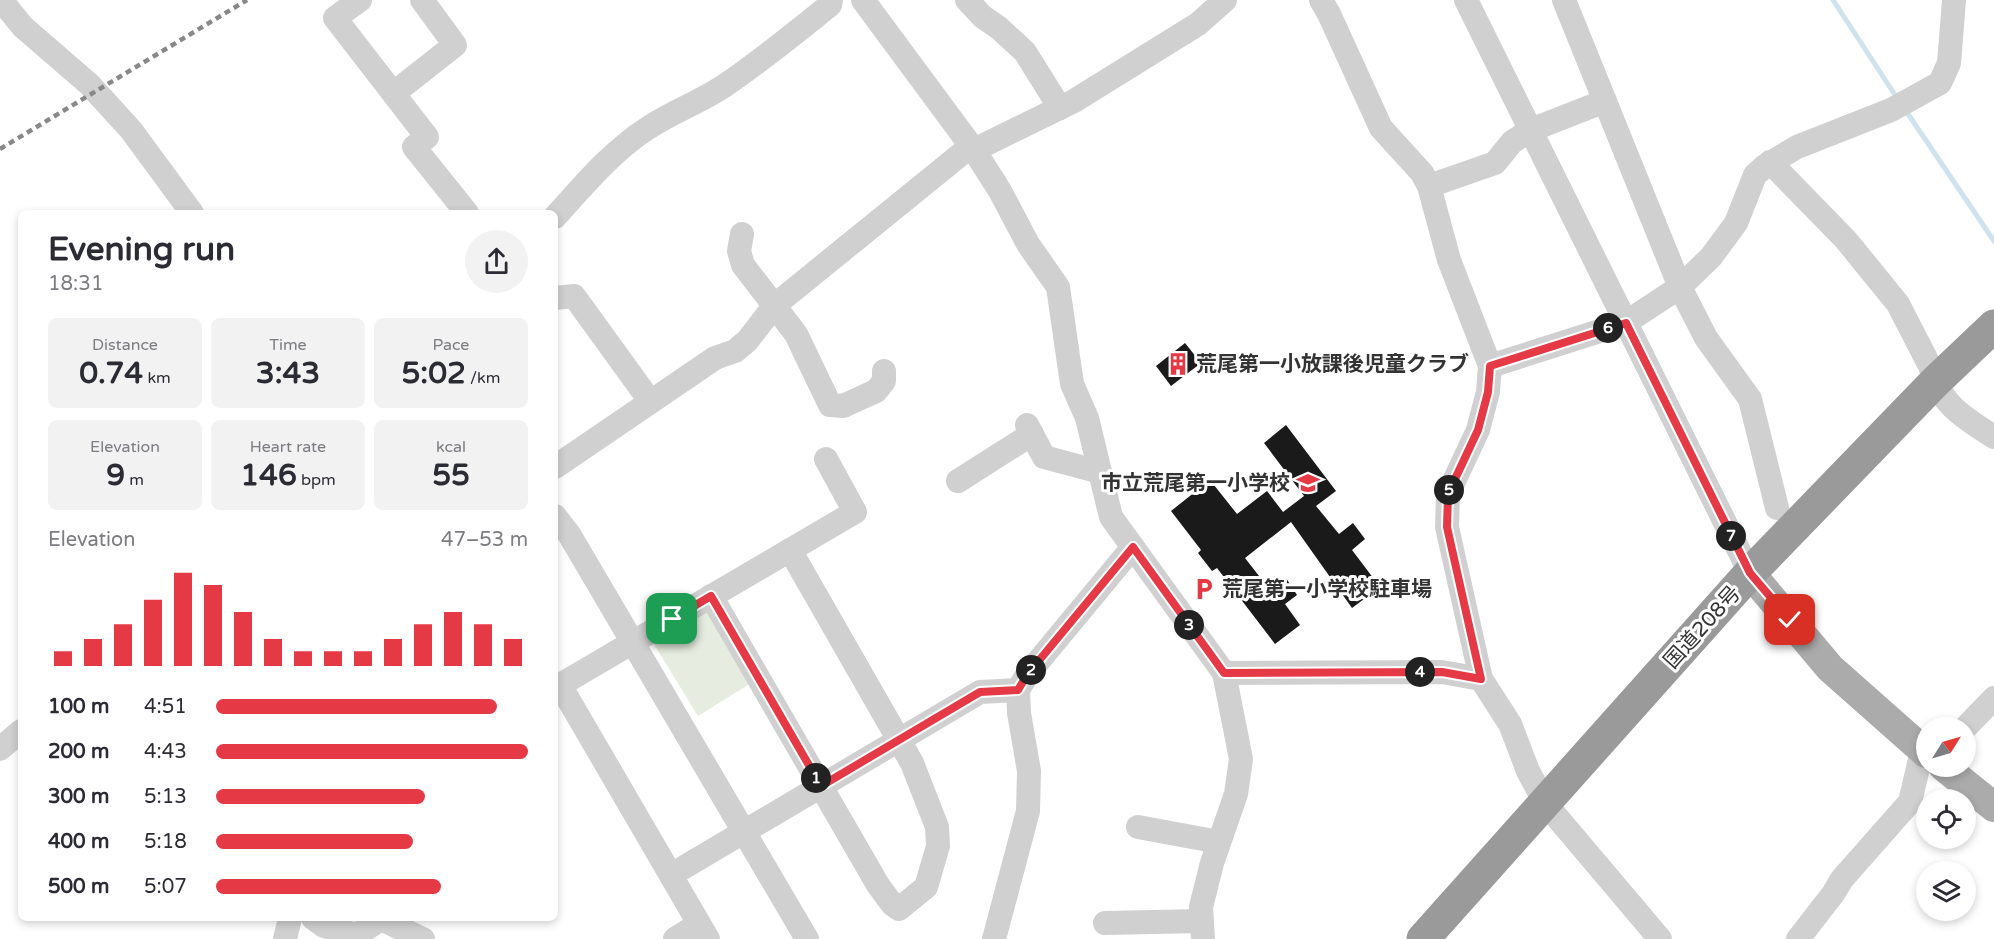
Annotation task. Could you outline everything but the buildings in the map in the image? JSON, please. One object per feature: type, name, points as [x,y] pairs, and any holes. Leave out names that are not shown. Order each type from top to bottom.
[{"type":"highway","name":"国道208号","points":[[1423,939],[1750,573],[1935,382],[1994,326]]},
{"type":"main road","points":[[1750,573],[1830,668],[1916,744]]},
{"type":"main road","points":[[1956,777],[1994,807]]},
{"type":"street","points":[[1,0],[23,27],[89,84],[131,130],[190,210]]},
{"type":"street","points":[[360,0],[335,18],[427,137],[414,147],[465,210]]},
{"type":"street","points":[[394,93],[456,45],[422,0]]},
{"type":"street","points":[[863,0],[973,148],[1000,191],[1028,244],[1058,287],[1072,384],[1087,418],[1111,517],[1224,673],[1241,759],[1236,794],[1201,907],[1202,930],[1105,922]]},
{"type":"street","points":[[967,0],[983,17],[1025,52],[1060,108]]},
{"type":"street","points":[[558,465],[715,358],[735,351],[747,340],[775,305],[973,148],[1060,108],[1198,24],[1226,0]]},
{"type":"street","points":[[1321,0],[1381,128],[1422,173],[1429,186],[1449,260],[1490,366],[1488,392],[1478,430],[1448,494],[1447,527],[1481,679],[1510,724],[1528,771],[1545,803],[1659,939]]},
{"type":"street","points":[[1467,0],[1750,573]]},
{"type":"street","points":[[1564,0],[1680,287],[1706,338],[1750,399],[1777,508]]},
{"type":"street","points":[[1490,366],[1626,323],[1680,287],[1718,248],[1736,223],[1755,175],[1770,162],[1797,147],[1891,110],[1940,83],[1949,63],[1954,0]]},
{"type":"street","points":[[558,214],[614,156],[647,129],[722,88],[755,65],[829,2]]},
{"type":"street","points":[[1429,186],[1495,163],[1512,142],[1531,130],[1605,101]]},
{"type":"street","points":[[1770,162],[1846,240],[1898,304],[1933,372],[1935,382],[1955,412],[1994,437]]},
{"type":"street","points":[[742,234],[739,251],[743,265],[796,334],[830,405],[843,406],[876,391],[884,381],[884,371]]},
{"type":"street","points":[[558,298],[574,296],[650,401]]},
{"type":"street","points":[[958,481],[1030,430],[1044,457],[1100,472]]},
{"type":"street","points":[[675,939],[704,932],[560,686],[855,513],[826,459]]},
{"type":"street","points":[[558,520],[569,534],[807,939]]},
{"type":"street","points":[[994,939],[1028,811],[1029,771],[1019,714],[1018,690],[1027,675],[1133,547]]},
{"type":"street","points":[[711,596],[878,885],[892,904],[899,909],[926,887],[939,846],[937,827],[912,763],[790,550]]},
{"type":"street","points":[[1224,673],[1442,672],[1481,679]]},
{"type":"street","points":[[671,875],[980,692],[1018,690]]},
{"type":"street","points":[[1976,717],[1994,698]]},
{"type":"street","points":[[0,749],[18,734]]},
{"type":"street","points":[[1798,939],[1842,879],[1910,801],[1920,777]]},
{"type":"street","points":[[1138,827],[1219,843]]},
{"type":"street","points":[[317,921],[324,926],[357,935],[378,921]]},
{"type":"street","points":[[385,921],[423,939]]},
{"type":"shaded area","points":[[706,609],[751,683],[698,716],[652,641]]},
{"type":"waterway","points":[[1833,0],[1897,98]]},
{"type":"waterway","points":[[1904,108],[1994,241]]},
{"type":"railway","points":[[0,149],[247,0]]},
{"type":"place","name":"荒尾第一小放課後児童クラブ","points":[[1178,364]]},
{"type":"place","name":"市立荒尾第一小学校","points":[[1308,483]]},
{"type":"place","name":"荒尾第一小学校駐車場","points":[[1204,589]]},
{"type":"route","points":[[672,619],[711,596],[821,786],[980,692],[1018,690],[1027,675],[1133,547],[1224,673],[1442,672],[1481,679],[1447,527],[1448,494],[1467,458],[1478,430],[1488,392],[1490,366],[1626,323],[1750,573],[1790,620]]}]
